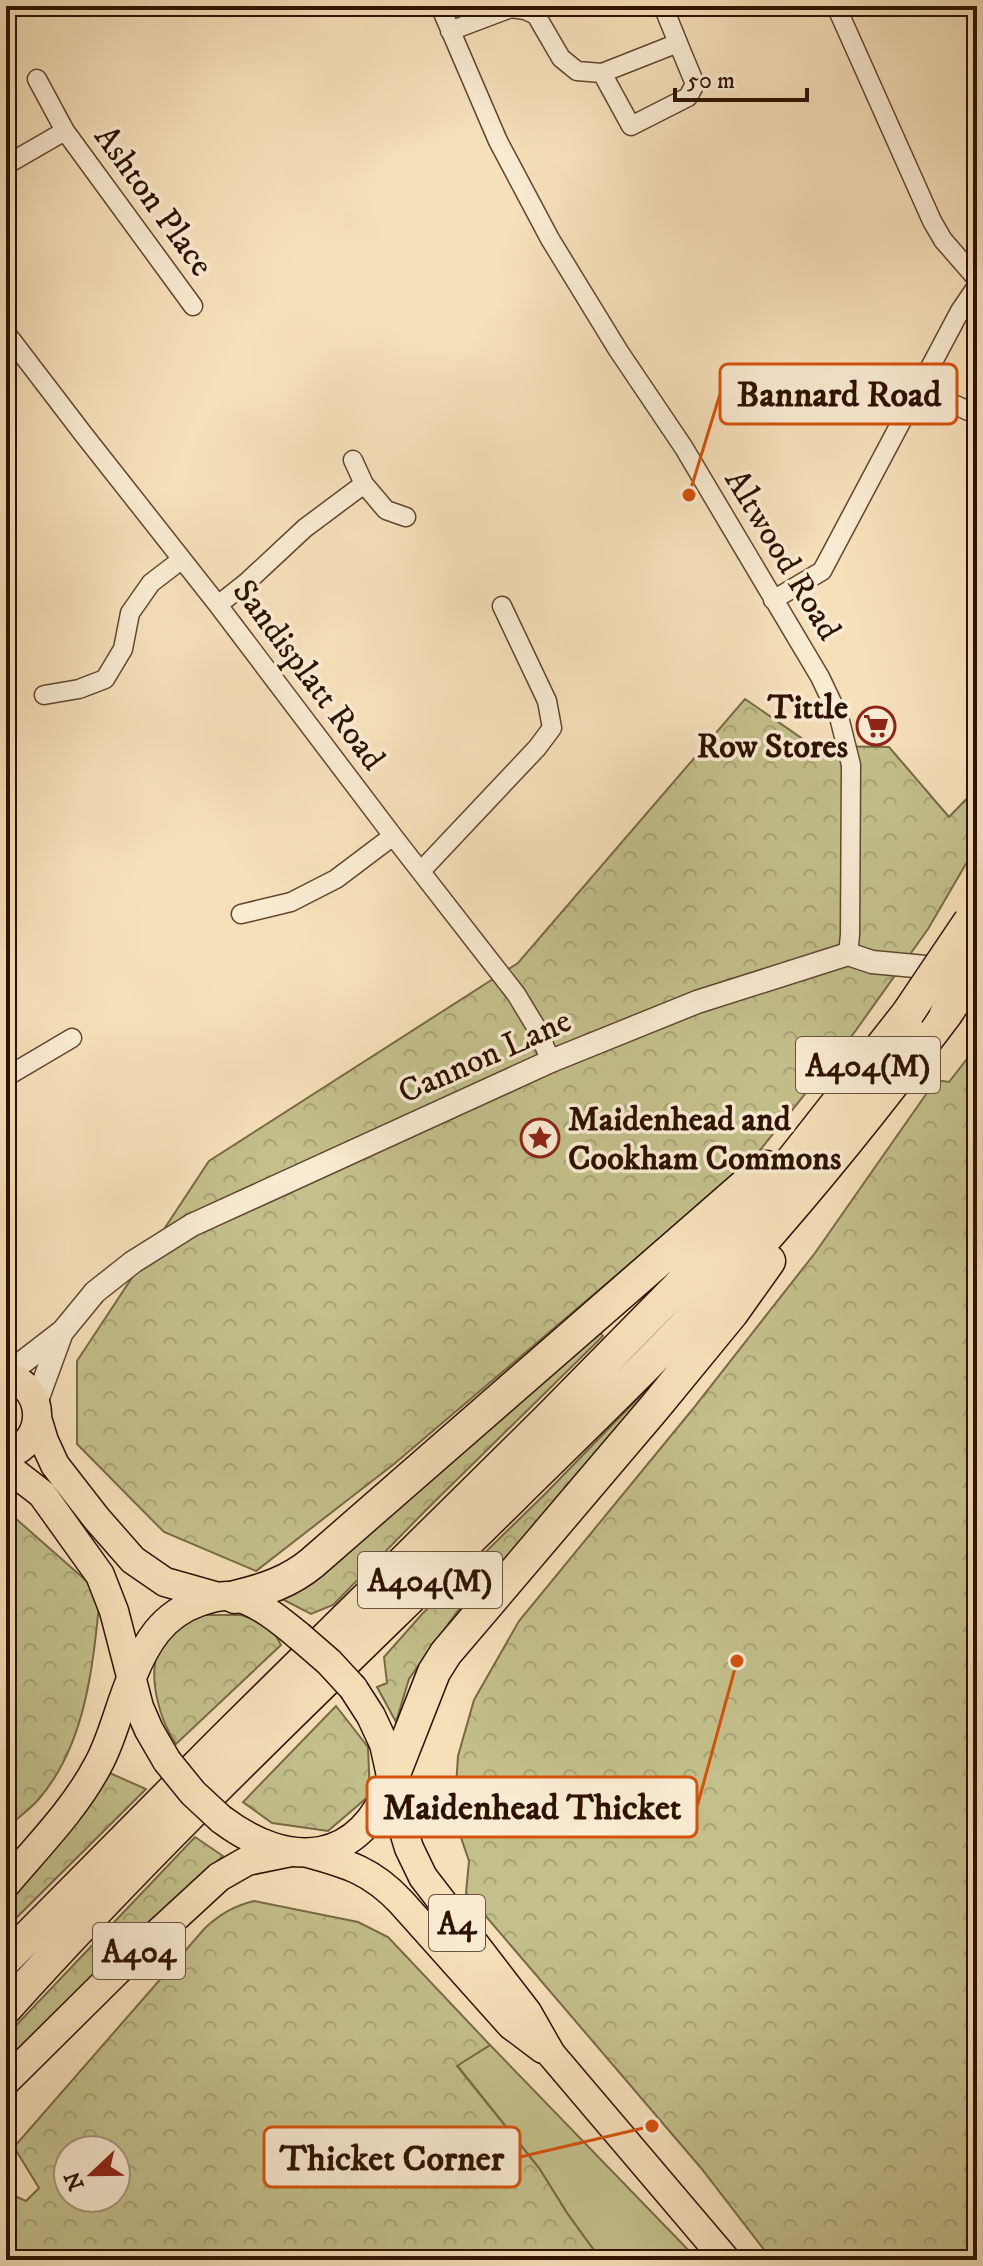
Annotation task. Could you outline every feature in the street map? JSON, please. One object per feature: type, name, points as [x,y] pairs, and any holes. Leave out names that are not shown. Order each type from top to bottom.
[{"type":"highway","name":"A404(M)","points":[[6,1959],[201,1761],[549,1418],[747,1214],[828,1117],[908,1013],[974,916]]},
{"type":"highway","name":"A404(M)","points":[[6,2008],[224,1782],[727,1281],[846,1145],[977,969]]},
{"type":"highway","name":"A404(M)","points":[[227,1597],[291,1579],[312,1563],[577,1335],[730,1198],[828,1117]]},
{"type":"highway","name":"A404(M)","points":[[392,1779],[434,1672],[446,1653],[732,1313],[846,1145]]},
{"type":"main road","points":[[6,1375],[25,1385],[55,1465],[133,1560],[165,1582],[227,1597],[268,1613],[329,1662],[353,1688],[384,1744],[392,1779],[379,1809],[364,1829],[337,1846],[299,1853],[250,1838],[221,1819],[193,1793],[167,1761],[143,1719],[111,1598],[100,1575],[42,1494],[6,1466]]},
{"type":"main road","points":[[6,1455],[26,1443],[36,1427],[37,1411]]},
{"type":"main road","points":[[6,1884],[88,1783],[106,1748],[122,1699],[144,1649],[167,1619],[191,1605],[227,1597]]},
{"type":"main road","name":"A4","points":[[392,1779],[405,1837],[423,1877],[527,2012],[551,2054],[726,2260]]},
{"type":"main road","name":"A4","points":[[299,1853],[349,1864],[382,1883],[511,2025],[551,2054]]},
{"type":"main road","name":"A404","points":[[6,2081],[118,1970],[212,1883],[247,1861],[299,1853]]},
{"type":"street","name":"Altwood Road","points":[[440,6],[498,141],[550,239],[618,350],[684,448],[820,677],[839,717],[851,765],[848,954]]},
{"type":"street","points":[[602,73],[631,126],[688,97],[695,84],[663,6]]},
{"type":"street","points":[[836,6],[932,221],[943,240],[977,279]]},
{"type":"street","points":[[450,31],[511,8],[525,10],[536,15],[561,58],[577,71],[602,73],[678,43]]},
{"type":"street","name":"Ashton Place","points":[[37,79],[65,131],[193,306]]},
{"type":"street","name":"Ashton Place","points":[[6,165],[65,131]]},
{"type":"street","points":[[773,600],[822,571],[960,311],[977,286]]},
{"type":"street","name":"Sandisplatt Road","points":[[8,340],[218,605],[516,994],[536,1027],[551,1061]]},
{"type":"street","points":[[919,388],[977,415]]},
{"type":"street","points":[[353,460],[364,484],[386,510],[406,517]]},
{"type":"street","points":[[218,605],[305,528],[364,484]]},
{"type":"street","points":[[44,695],[79,689],[105,679],[123,649],[130,613],[151,583],[181,560]]},
{"type":"street","points":[[421,871],[537,748],[552,728],[547,701],[502,606]]},
{"type":"street","points":[[241,914],[291,902],[336,879],[393,836]]},
{"type":"street","points":[[848,954],[872,962],[977,969]]},
{"type":"street","name":"Cannon Lane","points":[[6,1375],[63,1331],[95,1292],[133,1262],[192,1225],[551,1061],[697,1002],[848,954]]},
{"type":"street","points":[[6,1077],[72,1038]]},
{"type":"street","name":"Cannon Lane","points":[[37,1411],[63,1331]]},
{"type":"green space","points":[[745,699],[813,746],[889,747],[949,817],[977,788],[977,845],[928,929],[854,1033],[752,1160],[394,1464],[256,1571],[164,1532],[77,1444],[77,1361],[209,1161],[518,963]]},
{"type":"green space","points":[[977,1046],[977,2260],[772,2260],[701,2168],[466,1893],[469,1861],[454,1817],[458,1756],[474,1700],[519,1621],[692,1410],[815,1253],[936,1080],[949,1082]]},
{"type":"green space","points":[[599,1331],[603,1336],[333,1605],[311,1614],[282,1599]]},
{"type":"green space","points":[[645,1391],[650,1393],[457,1612],[409,1679],[396,1722],[377,1687],[387,1683],[384,1657],[423,1613]]},
{"type":"green space","points":[[6,1510],[100,1596],[90,1676],[67,1755],[38,1800],[6,1829]]},
{"type":"green space","points":[[195,1615],[241,1615],[271,1626],[281,1645],[176,1744],[157,1699],[155,1662],[160,1647]]},
{"type":"green space","points":[[336,1706],[368,1747],[370,1795],[328,1831],[272,1823],[243,1802]]},
{"type":"green space","points":[[105,1771],[146,1789],[6,1928],[6,1904]]},
{"type":"green space","points":[[195,1837],[223,1856],[6,2066],[6,2036]]},
{"type":"green space","points":[[254,1901],[358,1922],[388,1937],[490,2045],[457,2066],[539,2168],[601,2260],[6,2260],[6,2192],[26,2201],[39,2188],[14,2147],[205,1928],[228,1911]]},
{"type":"green space","points":[[490,2045],[698,2260],[601,2260],[539,2168],[457,2065]]},
{"type":"place","name":"Bannard Road","points":[[689,495]]},
{"type":"place","name":"Tittle Row Stores","points":[[876,726]]},
{"type":"place","name":"Maidenhead and Cookham Commons","points":[[540,1138]]},
{"type":"place","name":"Maidenhead Thicket","points":[[737,1661]]},
{"type":"place","name":"Thicket Corner","points":[[652,2126]]}]
